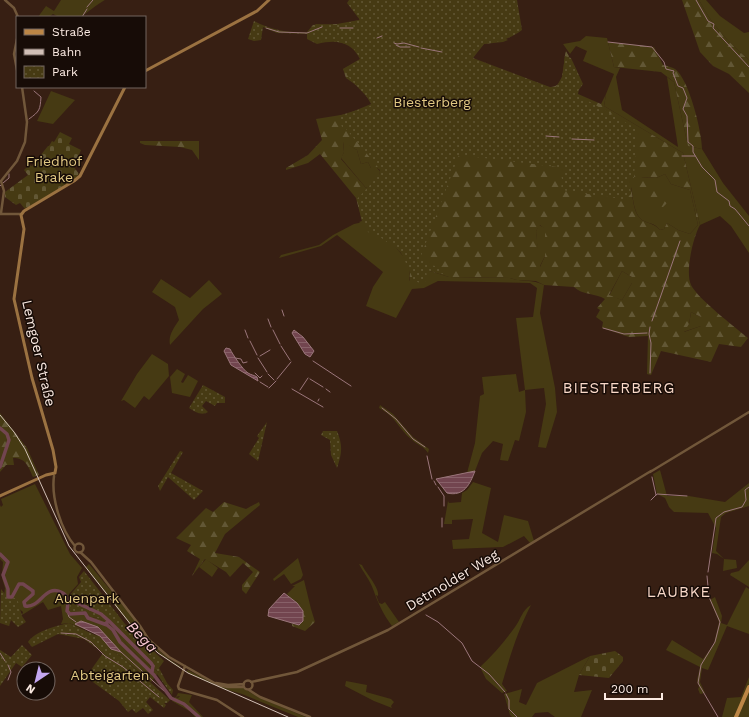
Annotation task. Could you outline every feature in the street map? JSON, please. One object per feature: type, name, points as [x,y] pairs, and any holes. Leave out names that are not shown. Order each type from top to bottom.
[{"type":"main road","points":[[146,70],[257,11],[269,0]]},
{"type":"main road","points":[[22,218],[80,176],[124,88]]},
{"type":"main road","name":"Lemgoer Straße","points":[[22,218],[14,299],[32,378],[55,463],[55,475]]},
{"type":"main road","points":[[0,496],[44,476],[55,475]]},
{"type":"main road","points":[[736,717],[749,687]]},
{"type":"street","points":[[5,0],[14,8],[18,16]]},
{"type":"street","points":[[16,44],[14,54],[16,65]]},
{"type":"street","points":[[22,88],[26,122],[25,142],[17,161],[1,181],[4,191],[1,213],[14,213],[22,218]]},
{"type":"street","name":"Detmolder Weg","points":[[244,686],[247,681],[252,686],[261,680],[294,673],[312,667],[388,630],[749,412]]},
{"type":"street","points":[[55,475],[55,496],[66,534],[76,545],[82,545],[81,552]]},
{"type":"street","points":[[76,545],[75,550],[81,552],[92,564],[138,623],[150,641],[168,657],[210,681],[224,687],[252,686],[257,695],[310,717]]},
{"type":"street","points":[[185,666],[179,689],[222,703],[243,717]]},
{"type":"green space","points":[[61,0],[105,0],[82,16],[57,16],[53,14],[50,16],[39,16],[46,6],[54,11]]},
{"type":"green space","name":"Biesterberg","points":[[349,0],[517,0],[522,30],[504,40],[484,44],[473,58],[555,89],[562,77],[565,56],[571,58],[583,84],[576,94],[637,129],[634,178],[628,178],[631,194],[627,197],[628,200],[561,190],[561,175],[565,168],[459,155],[421,256],[427,264],[444,267],[443,274],[426,270],[427,277],[424,284],[414,281],[401,252],[359,222],[362,221],[357,199],[382,172],[346,129],[342,127],[338,116],[373,105],[343,69],[361,59],[351,45],[329,40],[316,42],[310,34],[277,33],[263,27],[261,40],[254,41],[248,39],[254,21],[275,29],[289,32],[311,32],[312,27],[316,24],[336,25],[360,20],[347,3]]},
{"type":"green space","points":[[682,0],[699,0],[709,17],[721,32],[749,60],[749,93],[729,74],[713,66],[700,52]]},
{"type":"green space","points":[[699,0],[706,0],[720,16],[744,33],[749,32],[749,60],[721,32],[709,17]]},
{"type":"green space","points":[[365,13],[486,28],[508,40],[484,44],[471,59],[549,87],[555,86],[561,79],[566,51],[569,56],[568,58],[578,75],[578,94],[601,104],[606,94],[604,106],[683,153],[700,225],[697,230],[689,263],[689,279],[691,285],[701,298],[748,338],[741,347],[719,344],[711,362],[661,351],[651,375],[647,374],[648,336],[629,337],[602,328],[603,322],[596,317],[600,310],[597,308],[605,299],[601,297],[577,290],[574,287],[544,285],[536,281],[510,278],[449,277],[430,271],[426,282],[416,280],[409,282],[410,274],[404,257],[397,247],[368,232],[363,225],[356,198],[320,154],[308,163],[286,170],[286,168],[308,155],[322,140],[316,119],[347,114],[371,104],[363,90],[346,78],[343,69],[360,59],[352,48],[337,42],[324,42],[317,44],[307,39],[307,32],[313,25],[337,24],[359,20]],"holes":[[[343,142],[357,150],[361,164],[368,162],[371,168],[377,168],[380,170],[376,181],[366,188],[341,159],[344,152]],[[665,174],[671,184],[690,190],[698,225],[690,234],[678,230],[667,223],[664,229],[660,230],[654,225],[640,219],[634,206],[631,187],[638,196],[661,209],[667,203],[661,198],[664,195],[641,177],[656,178]],[[540,225],[545,229],[545,256],[540,267],[536,231]],[[622,271],[632,277],[632,283],[622,300],[609,295]],[[691,312],[701,317],[701,326],[684,332],[689,324]]]},
{"type":"green space","points":[[586,36],[607,38],[614,67],[620,68],[616,77],[622,110],[678,147],[667,77],[674,82],[688,146],[702,149],[723,183],[749,216],[749,253],[731,226],[720,216],[700,225],[683,153],[604,106],[606,94],[614,74],[583,61],[587,51],[576,46],[570,54],[563,44],[580,41]]},
{"type":"green space","points":[[608,42],[654,47],[663,65],[675,69],[685,83],[690,94],[700,131],[702,149],[688,146],[674,82],[661,72],[614,67]]},
{"type":"green space","points":[[51,91],[75,100],[53,124],[37,121]]},
{"type":"green space","name":"Friedhof Brake","points":[[60,132],[72,138],[69,144],[81,150],[74,167],[79,174],[74,180],[25,209],[20,203],[16,205],[5,197],[5,192],[28,175],[24,170],[29,165],[32,166],[52,141],[54,142]]},
{"type":"green space","points":[[140,141],[199,141],[199,160],[192,150],[180,147],[145,145],[140,143]]},
{"type":"green space","points":[[343,141],[357,150],[361,164],[368,162],[371,168],[377,168],[380,171],[380,174],[374,183],[366,188],[341,158],[344,152]]},
{"type":"green space","points":[[665,174],[671,184],[690,190],[698,225],[690,234],[678,230],[667,223],[664,229],[660,230],[658,227],[644,221],[638,215],[633,200],[631,185],[661,198],[640,177],[656,178]]},
{"type":"green space","points":[[363,222],[387,240],[402,254],[407,262],[409,281],[430,271],[449,277],[510,278],[536,282],[544,285],[540,313],[555,388],[557,412],[546,448],[538,447],[546,404],[544,388],[525,390],[516,318],[533,317],[537,288],[530,283],[438,281],[424,288],[412,289],[396,318],[366,306],[373,287],[383,272],[337,235],[321,246],[279,258],[281,255],[319,245],[333,235],[354,224]]},
{"type":"green space","points":[[539,225],[545,228],[545,256],[539,268],[536,231]]},
{"type":"green space","points":[[622,271],[632,277],[632,283],[622,300],[609,296]]},
{"type":"green space","points":[[161,279],[190,298],[209,280],[222,294],[203,309],[170,345],[173,329],[179,320],[175,307],[152,292]]},
{"type":"green space","points":[[691,312],[701,317],[701,326],[683,332],[689,324]]},
{"type":"green space","points":[[152,354],[168,364],[169,376],[149,400],[144,396],[135,408],[124,400],[121,401],[137,374]]},
{"type":"green space","points":[[177,369],[185,374],[181,382],[183,383],[188,375],[198,381],[190,397],[172,393],[170,377]]},
{"type":"green space","points":[[516,374],[519,392],[525,390],[526,412],[519,441],[515,440],[508,461],[500,460],[503,444],[493,441],[482,453],[475,471],[467,473],[475,443],[480,396],[484,394],[482,377]]},
{"type":"green space","points":[[203,385],[225,397],[225,403],[217,403],[215,406],[206,401],[202,406],[208,412],[201,414],[189,408]]},
{"type":"green space","points":[[380,405],[393,414],[413,437],[429,449],[428,453],[413,441],[385,411],[379,408]]},
{"type":"green space","points":[[0,413],[27,448],[39,475],[33,477],[26,463],[17,458],[13,458],[14,465],[6,465],[0,472]]},
{"type":"green space","points":[[267,422],[258,461],[249,454],[259,438],[257,436]]},
{"type":"green space","points":[[323,431],[337,431],[341,450],[337,468],[331,455],[330,440],[321,435]]},
{"type":"green space","points":[[180,451],[183,452],[171,473],[203,491],[194,500],[168,477],[160,491],[158,486]]},
{"type":"green space","points":[[660,470],[667,496],[689,496],[725,502],[749,483],[749,506],[726,513],[721,517],[716,551],[724,559],[717,554],[712,553],[716,528],[708,513],[674,512],[669,507],[665,498],[657,494],[653,474]]},
{"type":"green space","points":[[473,482],[491,488],[482,533],[498,542],[504,515],[528,521],[534,541],[530,543],[524,536],[503,547],[453,549],[452,540],[469,539],[473,519],[452,520],[452,524],[444,524],[448,501],[449,503],[461,502],[462,493],[467,490]]},
{"type":"green space","points":[[35,484],[70,554],[82,568],[77,577],[78,584],[69,596],[80,611],[86,612],[90,617],[107,623],[139,657],[159,672],[151,682],[110,649],[94,633],[69,623],[61,624],[63,619],[61,606],[48,610],[43,602],[22,615],[23,612],[4,596],[5,588],[2,578],[3,562],[0,559],[0,505],[1,507],[3,505],[1,499]]},
{"type":"green space","points":[[224,502],[246,509],[259,502],[260,505],[225,534],[215,553],[239,557],[260,572],[246,594],[242,590],[242,585],[253,572],[243,563],[230,577],[226,572],[205,559],[192,576],[200,559],[187,551],[191,545],[176,538],[206,508],[213,512]]},
{"type":"green space","points":[[298,558],[303,575],[301,579],[291,584],[284,574],[274,581],[273,579]]},
{"type":"green space","points":[[206,559],[218,568],[212,577],[199,567]]},
{"type":"green space","points":[[724,559],[736,560],[737,568],[723,571]]},
{"type":"green space","points":[[749,560],[749,587],[730,575],[731,573],[739,571]]},
{"type":"green space","points":[[89,564],[140,626],[149,642],[180,666],[180,668],[152,647],[128,622],[86,567]]},
{"type":"green space","points":[[359,564],[362,565],[375,585],[379,603],[382,604],[385,602],[399,622],[392,626],[389,622],[381,608],[370,582]]},
{"type":"green space","name":"Auenpark","points":[[84,571],[125,624],[164,661],[159,668],[167,683],[173,690],[172,695],[157,674],[159,672],[136,654],[108,623],[97,618],[90,617],[86,612],[71,612],[69,596],[81,582],[79,577]]},
{"type":"green space","points":[[304,580],[311,609],[307,610],[297,600],[293,601],[287,594],[295,586],[292,586]]},
{"type":"green space","points":[[746,587],[749,589],[749,634],[727,626],[708,670],[702,668],[700,682],[705,693],[700,694],[697,680],[700,667],[666,650],[672,640],[703,659],[714,644],[719,622],[710,600],[715,597],[722,616],[721,623],[727,625]]},
{"type":"green space","points":[[1,589],[8,598],[17,598],[22,616],[26,622],[18,627],[11,620],[9,626],[0,623]]},
{"type":"green space","points":[[297,600],[307,609],[311,609],[315,622],[305,631],[292,626],[292,624],[299,625],[303,611],[295,601]]},
{"type":"green space","points":[[531,605],[515,643],[502,684],[507,691],[502,693],[486,679],[480,667],[503,643],[524,612]]},
{"type":"green space","name":"Abteigarten","points":[[69,623],[99,637],[110,649],[124,659],[170,700],[167,703],[164,703],[166,705],[164,708],[150,697],[146,702],[153,710],[148,714],[143,708],[136,713],[132,709],[128,712],[119,701],[86,677],[103,653],[84,639],[58,634],[32,647],[28,642],[31,638],[41,632]]},
{"type":"green space","points":[[22,645],[32,655],[27,661],[16,661],[0,686],[0,650],[11,657]]},
{"type":"green space","points":[[615,651],[623,657],[623,661],[609,678],[579,675],[590,656]]},
{"type":"green space","points":[[590,656],[579,675],[574,692],[592,690],[581,717],[555,717],[548,712],[535,713],[532,717],[512,717],[510,715],[504,694],[522,689],[519,702],[526,705],[537,683]]},
{"type":"green space","points":[[188,670],[215,684],[243,688],[258,697],[306,717],[298,717],[242,694],[221,688],[186,672]]},
{"type":"green space","points":[[749,677],[749,717],[722,717],[727,698],[741,697]]},
{"type":"green space","points":[[346,681],[367,685],[366,692],[391,699],[394,702],[391,706],[392,708],[374,701],[345,686]]},
{"type":"green space","points":[[178,693],[192,695],[189,702],[203,717],[195,717],[191,712],[172,701],[175,697],[178,698],[180,696],[176,697]]},
{"type":"shaded area","points":[[294,330],[303,337],[314,351],[310,357],[305,354],[292,333]]},
{"type":"shaded area","points":[[226,348],[230,349],[244,369],[248,373],[257,377],[258,381],[231,365],[224,351]]},
{"type":"shaded area","points":[[475,471],[466,488],[458,493],[447,493],[436,479]]},
{"type":"shaded area","points":[[284,593],[297,603],[303,611],[303,621],[299,625],[268,616],[269,609]]},
{"type":"shaded area","points":[[81,621],[98,627],[121,652],[111,649],[100,636],[75,624]]},
{"type":"waterway","points":[[87,7],[93,0]]},
{"type":"waterway","points":[[696,0],[708,21],[714,24],[713,28],[749,67]]},
{"type":"waterway","points":[[83,16],[87,9]]},
{"type":"waterway","points":[[266,28],[279,32],[307,33],[322,27]]},
{"type":"waterway","points":[[340,28],[353,28]]},
{"type":"waterway","points":[[377,38],[382,36]]},
{"type":"waterway","points":[[608,42],[652,47],[664,62],[666,69],[674,71],[673,73],[678,86],[683,88],[687,98],[683,109],[687,116],[688,142],[693,146],[693,152],[702,167],[715,180],[717,192],[729,201],[730,206],[735,209],[749,226]]},
{"type":"waterway","points":[[394,43],[404,43],[419,47]]},
{"type":"waterway","points":[[396,45],[400,47],[410,47]]},
{"type":"waterway","points":[[421,48],[442,52]]},
{"type":"waterway","points":[[29,119],[39,110],[40,105],[41,97],[34,91]]},
{"type":"waterway","points":[[546,136],[559,137]]},
{"type":"waterway","points":[[572,139],[594,140]]},
{"type":"waterway","points":[[682,156],[695,156]]},
{"type":"waterway","points":[[3,183],[9,178],[9,174]]},
{"type":"waterway","points":[[652,321],[680,241]]},
{"type":"waterway","points":[[282,310],[284,316]]},
{"type":"waterway","points":[[268,319],[271,327]]},
{"type":"waterway","points":[[650,327],[650,373]]},
{"type":"waterway","points":[[603,328],[624,334],[647,333]]},
{"type":"waterway","points":[[245,330],[248,338]]},
{"type":"waterway","points":[[273,330],[280,344]]},
{"type":"waterway","points":[[250,341],[257,355]]},
{"type":"waterway","points":[[281,346],[290,360]]},
{"type":"waterway","points":[[260,356],[270,350]]},
{"type":"waterway","points":[[235,358],[241,359],[243,363],[247,362]]},
{"type":"waterway","points":[[258,358],[267,372]]},
{"type":"waterway","points":[[313,361],[351,386]]},
{"type":"waterway","points":[[277,379],[291,362]]},
{"type":"waterway","points":[[255,373],[260,378],[262,376]]},
{"type":"waterway","points":[[268,374],[274,380]]},
{"type":"waterway","points":[[300,390],[308,378]]},
{"type":"waterway","points":[[310,379],[323,387]]},
{"type":"waterway","points":[[269,388],[276,381]]},
{"type":"waterway","points":[[260,382],[268,387]]},
{"type":"waterway","points":[[292,389],[323,407]]},
{"type":"waterway","points":[[326,389],[330,392]]},
{"type":"waterway","points":[[382,408],[396,419],[413,439],[425,447]]},
{"type":"waterway","name":"Bega","points":[[0,428],[7,434],[9,440],[0,467]]},
{"type":"waterway","points":[[427,456],[432,479]]},
{"type":"waterway","points":[[652,477],[656,495]]},
{"type":"waterway","points":[[434,481],[436,485]]},
{"type":"waterway","points":[[438,487],[444,496],[444,506]]},
{"type":"waterway","points":[[708,572],[716,518],[724,512],[742,507],[746,500],[745,490],[749,487]]},
{"type":"waterway","points":[[651,500],[657,494],[687,496]]},
{"type":"waterway","points":[[442,518],[442,527]]},
{"type":"waterway","name":"Bega","points":[[0,554],[8,562],[3,575],[8,589],[8,597],[12,597],[19,584],[23,584],[33,591],[33,594],[24,602],[25,606],[35,604],[51,591],[55,590],[61,592],[68,600],[67,611],[70,614],[85,613],[88,618],[107,625],[113,630],[120,642],[154,675],[171,698],[184,704],[199,717]]},
{"type":"waterway","points":[[707,576],[709,597],[720,622],[715,642],[701,665],[698,683],[718,717]]},
{"type":"waterway","name":"Bega","points":[[68,603],[75,602]]},
{"type":"waterway","name":"Bega","points":[[75,602],[101,614],[109,621]]},
{"type":"waterway","name":"Bega","points":[[67,611],[69,617],[76,622]]},
{"type":"waterway","points":[[426,615],[438,622],[462,643],[472,661],[489,674],[505,692]]},
{"type":"waterway","name":"Bega","points":[[105,624],[109,621],[151,663],[153,666],[152,672]]},
{"type":"waterway","points":[[61,633],[76,634],[91,642],[105,656],[123,667],[159,697]]},
{"type":"waterway","name":"Bega","points":[[121,652],[164,691]]},
{"type":"waterway","points":[[0,653],[5,661]]},
{"type":"waterway","points":[[8,665],[11,672],[8,680]]},
{"type":"waterway","points":[[506,694],[509,700],[509,709],[517,717]]},
{"type":"railway","points":[[0,415],[14,432],[25,449],[69,546],[139,635],[158,653],[188,673],[288,717]]},
{"type":"district","name":"BIESTERBERG","points":[[619,388]]},
{"type":"district","name":"LAUBKE","points":[[679,592]]}]
